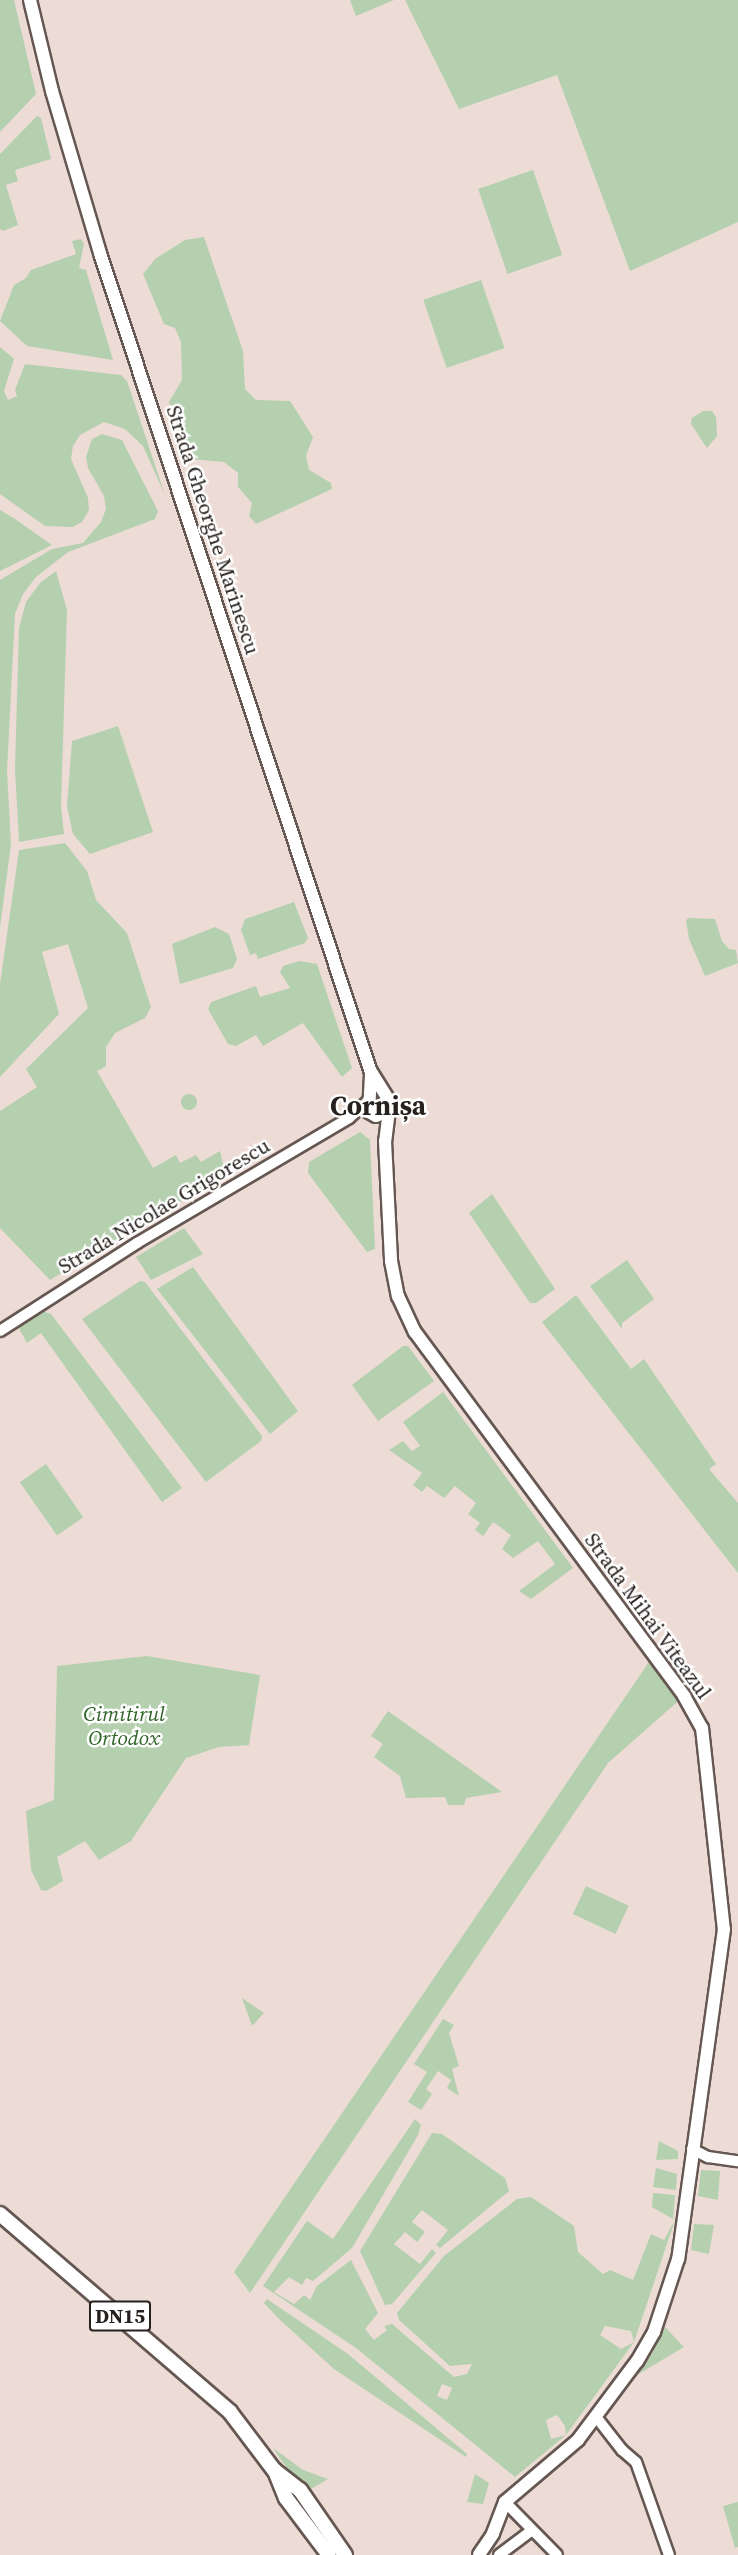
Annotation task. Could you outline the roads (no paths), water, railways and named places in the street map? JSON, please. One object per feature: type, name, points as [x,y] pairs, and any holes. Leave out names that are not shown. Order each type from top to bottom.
[{"type":"main road","name":"Strada Gheorghe Marinescu","points":[[30,0],[52,90],[101,256],[370,1070],[385,1095]]},
{"type":"main road","name":"Strada Gheorghe Marinescu","points":[[368,1100],[370,1070]]},
{"type":"main road","points":[[376,1093],[385,1095],[390,1102],[385,1141],[368,1100],[376,1093]]},
{"type":"main road","points":[[373,1115],[388,1111]]},
{"type":"main road","name":"Strada Mihai Viteazul","points":[[385,1141],[391,1261],[398,1296],[414,1332],[684,1696],[702,1728],[724,1929],[680,2249],[660,2316],[646,2347],[597,2418],[578,2440],[509,2498]]},
{"type":"main road","name":"DN15","points":[[0,2214],[200,2384],[235,2418],[274,2469],[300,2490],[345,2555]]},
{"type":"main road","name":"DN15","points":[[274,2469],[286,2498],[329,2555]]},
{"type":"main road","points":[[478,2555],[493,2534],[509,2498]]},
{"type":"street","name":"Strada Nicolae Grigorescu","points":[[0,1330],[147,1238],[349,1118],[368,1100]]},
{"type":"street","name":"Strada Nicolae Grigorescu","points":[[349,1118],[373,1115]]},
{"type":"street","points":[[692,2149],[708,2157],[738,2161]]},
{"type":"street","points":[[597,2418],[622,2450],[636,2462],[669,2555]]},
{"type":"street","points":[[509,2498],[531,2531],[557,2555]]},
{"type":"street","points":[[499,2555],[531,2531]]},
{"type":"district","name":"Cornișa","points":[[378,1106]]},
{"type":"park label","name":"Cimitirul Ortodox","points":[[124,1726]]}]
